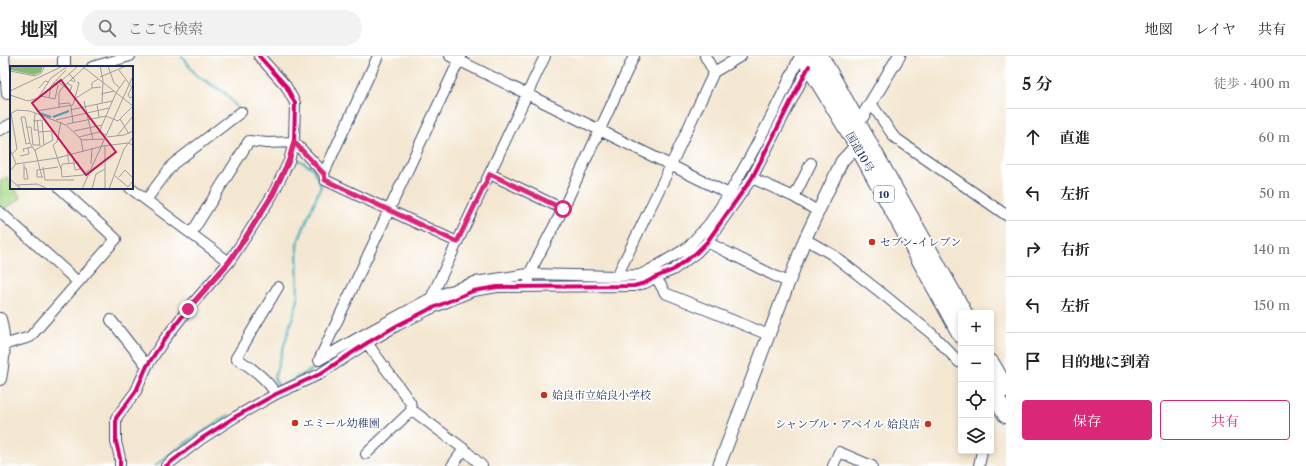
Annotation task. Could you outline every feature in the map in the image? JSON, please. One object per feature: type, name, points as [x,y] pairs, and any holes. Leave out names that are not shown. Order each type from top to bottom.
[{"type":"highway","name":"国道10号","points":[[808,59],[858,124],[962,310]]},
{"type":"highway","name":"国道10号","points":[[808,59],[958,330]]},
{"type":"highway","points":[[994,367],[1006,389]]},
{"type":"highway","points":[[994,393],[1006,415]]},
{"type":"street","points":[[4,56],[6,94]]},
{"type":"street","points":[[95,66],[130,56]]},
{"type":"street","points":[[120,466],[120,458],[116,442],[116,418],[136,391],[147,366],[164,340],[188,309],[229,262],[273,194],[289,160],[294,142],[295,103],[286,86],[259,56]]},
{"type":"street","points":[[324,174],[378,56]]},
{"type":"street","points":[[431,298],[545,56]]},
{"type":"street","points":[[529,286],[528,274],[563,209],[634,56]]},
{"type":"street","points":[[705,56],[714,72]]},
{"type":"street","points":[[617,276],[672,165],[714,72],[741,56]]},
{"type":"street","points":[[719,466],[805,239],[842,161],[857,145],[858,124],[899,56]]},
{"type":"street","points":[[320,374],[319,360],[389,210],[457,57],[729,194]]},
{"type":"street","points":[[319,360],[431,298],[475,282],[528,274],[617,276],[640,274],[650,270],[687,248],[709,224],[729,194],[755,149],[784,91],[808,59]]},
{"type":"street","points":[[166,466],[201,439],[235,417],[276,394],[320,374],[367,343],[428,310],[473,291],[497,287],[529,286],[634,286],[645,283],[673,270],[696,253],[707,242],[752,178],[808,59]]},
{"type":"street","points":[[871,103],[894,137],[1006,214]]},
{"type":"street","points":[[146,200],[173,164],[241,112]]},
{"type":"street","points":[[0,130],[10,125]]},
{"type":"street","points":[[191,234],[249,141],[267,144],[294,142]]},
{"type":"street","points":[[294,142],[324,174],[325,180],[457,242]]},
{"type":"street","points":[[794,197],[812,163]]},
{"type":"street","points":[[490,174],[563,209]]},
{"type":"street","points":[[752,178],[794,197],[818,212]]},
{"type":"street","points":[[3,345],[30,336],[116,239],[61,189]]},
{"type":"street","points":[[131,189],[229,262]]},
{"type":"street","points":[[0,212],[78,282]]},
{"type":"street","points":[[805,239],[833,255],[888,298],[932,334],[958,361]]},
{"type":"street","points":[[707,242],[789,283]]},
{"type":"street","points":[[656,277],[666,293],[769,335]]},
{"type":"street","points":[[276,394],[269,383],[236,358],[278,287]]},
{"type":"street","points":[[0,318],[3,345],[3,363],[0,379]]},
{"type":"street","points":[[111,320],[147,366]]},
{"type":"street","points":[[367,343],[410,402],[412,410],[464,449],[482,466]]},
{"type":"street","points":[[366,454],[412,410]]},
{"type":"street","points":[[452,466],[464,449]]},
{"type":"street","points":[[833,466],[839,452],[872,466]]},
{"type":"street","points":[[978,466],[981,454]]},
{"type":"green space","points":[[7,177],[10,182],[10,189],[15,189],[21,198],[0,212],[0,181]]},
{"type":"waterway","points":[[182,56],[196,75],[225,93],[239,110]]},
{"type":"waterway","points":[[792,88],[797,79]]},
{"type":"waterway","points":[[295,158],[313,168],[321,186],[297,244],[298,300],[274,378],[279,387],[347,351]]},
{"type":"waterway","points":[[743,182],[750,171]]},
{"type":"waterway","points":[[668,267],[678,260]]},
{"type":"waterway","points":[[624,281],[637,280]]},
{"type":"waterway","points":[[530,281],[563,282]]},
{"type":"waterway","points":[[155,466],[184,444],[229,415]]},
{"type":"cycle path","points":[[120,466],[120,458],[116,442],[116,418],[136,391],[147,366],[164,340],[188,309],[229,262],[273,194],[289,161],[294,142],[295,103],[286,86],[259,56]]},
{"type":"cycle path","points":[[166,466],[201,439],[235,417],[276,394],[320,374],[367,343],[398,325],[428,310],[473,291],[497,287],[634,286],[645,283],[673,270],[696,253],[707,242],[752,178],[809,66]]},
{"type":"place","name":"セブン-イレブン","points":[[872,242]]},
{"type":"place","name":"姶良市立姶良小学校","points":[[544,395]]},
{"type":"place","name":"エミール幼稚園","points":[[295,423]]},
{"type":"place","name":"シャンブル・アベイル 姶良店","points":[[928,424]]},
{"type":"route","points":[[188,309],[229,262],[249,232],[273,194],[289,160],[294,142],[324,174],[325,180],[457,242],[490,174],[563,209]]}]
